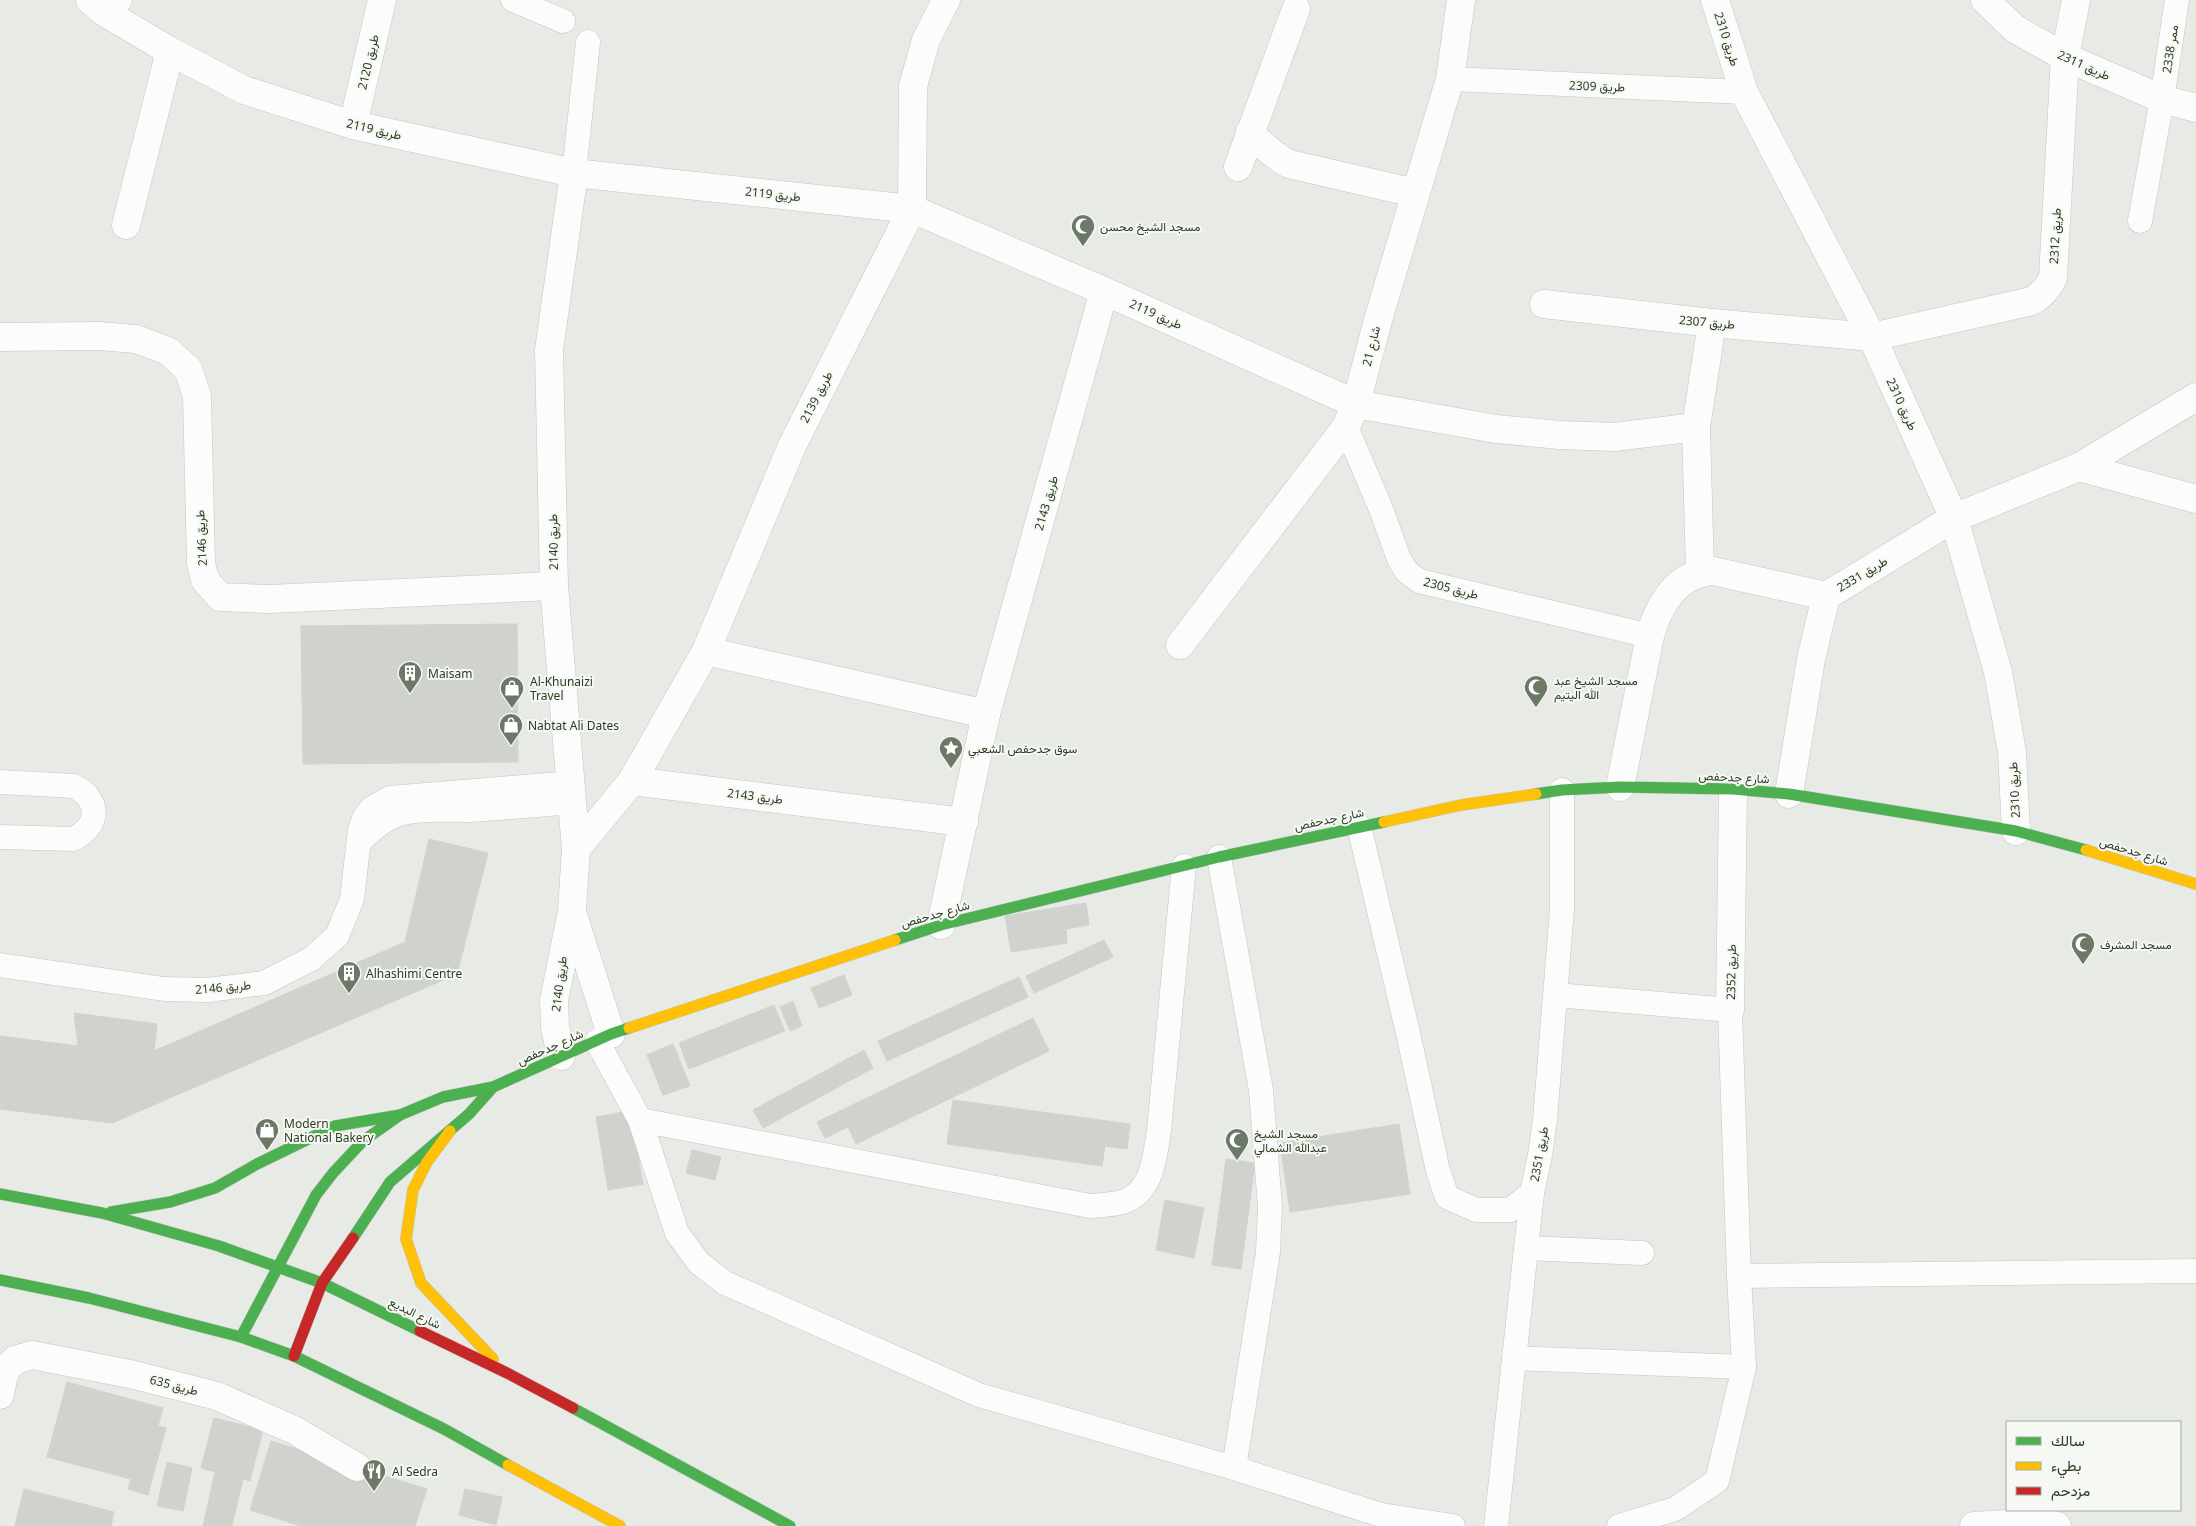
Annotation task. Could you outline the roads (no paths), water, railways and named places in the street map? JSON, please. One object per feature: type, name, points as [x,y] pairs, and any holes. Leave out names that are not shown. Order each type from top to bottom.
[{"type":"street","name":"طريق 2120","points":[[353,125],[382,0]]},
{"type":"street","name":"طريق 2139","points":[[632,781],[706,651],[792,446],[912,209],[913,86],[926,40],[946,0]]},
{"type":"street","name":"شارع 21","points":[[1180,645],[1351,415],[1450,79],[1461,0]]},
{"type":"street","name":"طريق 2310","points":[[1715,0],[1744,92],[1872,337],[1954,518],[1998,672],[2012,752],[2016,831]]},
{"type":"street","name":"طريق 2311","points":[[1985,0],[2015,29],[2065,57],[2162,98],[2196,108]]},
{"type":"street","name":"طريق 2312","points":[[1872,337],[2032,301],[2048,288],[2053,278],[2065,57],[2076,0]]},
{"type":"street","name":"طريق 2119","points":[[105,4],[170,51],[244,90],[353,125],[574,173],[912,209],[1104,291],[1351,415]]},
{"type":"street","points":[[1238,167],[1296,9]]},
{"type":"street","points":[[126,225],[170,51]]},
{"type":"street","points":[[1250,132],[1274,156],[1289,164],[1415,193]]},
{"type":"street","name":"طريق 2140","points":[[561,1056],[555,1027],[554,1000],[572,911],[576,848],[554,586],[549,350],[574,173]]},
{"type":"street","name":"طريق 2143","points":[[941,925],[986,714],[1104,291]]},
{"type":"street","name":"طريق 2307","points":[[1544,304],[1712,323],[1872,337]]},
{"type":"street","points":[[1700,572],[1696,428],[1712,323]]},
{"type":"street","name":"طريق 2146","points":[[0,337],[99,336],[136,339],[168,351],[188,369],[196,396],[201,563],[206,580],[220,597],[269,599],[554,586]]},
{"type":"street","name":"طريق 2331","points":[[1789,794],[1811,659],[1826,596],[1954,518],[2079,467],[2196,397]]},
{"type":"street","points":[[1351,415],[1560,435],[1614,437],[1696,428]]},
{"type":"street","points":[[2079,467],[2196,499]]},
{"type":"street","points":[[1620,787],[1650,636],[1656,614],[1671,591],[1684,580],[1700,572],[1727,573],[1826,596]]},
{"type":"street","points":[[706,651],[986,714]]},
{"type":"street","points":[[576,848],[632,781]]},
{"type":"street","name":"طريق 2143","points":[[632,781],[964,822]]},
{"type":"street","name":"شارع جدحفص","points":[[241,1337],[316,1195],[332,1173],[363,1141],[400,1115],[443,1096],[493,1088],[604,1038],[941,925],[1219,857],[1460,805],[1562,790],[1620,787],[1733,789],[1789,794],[2016,831],[2107,856],[2196,884]]},
{"type":"street","name":"طريق 2352","points":[[1730,1010],[1733,789]]},
{"type":"street","name":"طريق 2140","points":[[572,911],[604,1038]]},
{"type":"street","name":"شارع جدحفص","points":[[294,1356],[322,1283],[390,1182],[469,1114],[493,1088]]},
{"type":"street","points":[[102,1214],[170,1202],[215,1188],[257,1164],[335,1126],[400,1115]]},
{"type":"street","points":[[450,1131],[428,1162],[413,1190],[406,1239],[421,1283],[448,1314],[509,1374]]},
{"type":"street","name":"شارع البديع","points":[[0,1194],[102,1214],[219,1246],[322,1283],[509,1374],[790,1526]]},
{"type":"street","points":[[0,1280],[89,1298],[241,1337],[294,1356],[444,1429],[620,1526]]},
{"type":"street","name":"طريق 635","points":[[0,1395],[4,1374],[9,1366],[15,1360],[32,1355],[130,1374],[217,1396],[294,1430],[357,1467]]},
{"type":"street","points":[[1974,1526],[2039,1522],[2057,1526]]},
{"type":"lane","points":[[513,0],[563,21]]},
{"type":"lane","name":"ممر 2338","points":[[2140,221],[2178,0]]},
{"type":"lane","points":[[574,173],[588,42]]},
{"type":"lane","name":"طريق 2309","points":[[1450,79],[1744,92]]},
{"type":"lane","name":"طريق 2305","points":[[1351,415],[1381,509],[1400,559],[1407,572],[1419,580],[1650,636]]},
{"type":"lane","points":[[0,782],[74,786],[85,792],[91,801],[94,812],[91,825],[84,834],[73,839],[0,837]]},
{"type":"lane","name":"طريق 2351","points":[[1358,826],[1408,1033],[1438,1171],[1447,1198],[1476,1210],[1510,1210],[1532,1193],[1545,1120],[1562,909],[1562,790]]},
{"type":"lane","name":"طريق 2146","points":[[0,965],[164,989],[208,990],[264,983],[311,959],[337,936],[352,899],[359,843],[378,825],[399,814],[505,808],[572,792]]},
{"type":"lane","points":[[1219,857],[1261,1090],[1270,1207],[1268,1252],[1234,1468]]},
{"type":"lane","points":[[640,1120],[1090,1206],[1120,1203],[1140,1192],[1153,1169],[1160,1130],[1184,866]]},
{"type":"lane","name":"طريق 2352","points":[[1556,995],[1730,1010]]},
{"type":"lane","points":[[1619,1526],[1675,1509],[1717,1481],[1744,1367],[1730,1010]]},
{"type":"lane","points":[[604,1038],[640,1120],[677,1233],[700,1263],[725,1283],[979,1395],[1234,1468],[1381,1515],[1453,1526]]},
{"type":"lane","points":[[1496,1526],[1532,1193]]},
{"type":"lane","points":[[1526,1248],[1642,1253]]},
{"type":"lane","points":[[1739,1276],[2196,1271]]},
{"type":"lane","points":[[1514,1358],[1744,1367]]},
{"type":"place","name":"مسجد الشيخ محسن","points":[[1083,247]]},
{"type":"place","name":"Maisam","points":[[410,694]]},
{"type":"place","name":"مسجد الشيخ عبد الله اليتيم","points":[[1536,708]]},
{"type":"place","name":"Al-Khunaizi Travel","points":[[512,709]]},
{"type":"place","name":"Nabtat Ali Dates","points":[[511,746]]},
{"type":"place","name":"سوق جدحفص الشعبي","points":[[951,769]]},
{"type":"place","name":"مسجد المشرف","points":[[2083,965]]},
{"type":"place","name":"Alhashimi Centre","points":[[349,994]]},
{"type":"place","name":"Modern National Bakery","points":[[267,1151]]},
{"type":"place","name":"مسجد الشيخ عبدالله الشمالي","points":[[1237,1161]]},
{"type":"place","name":"Al Sedra","points":[[374,1492]]}]
